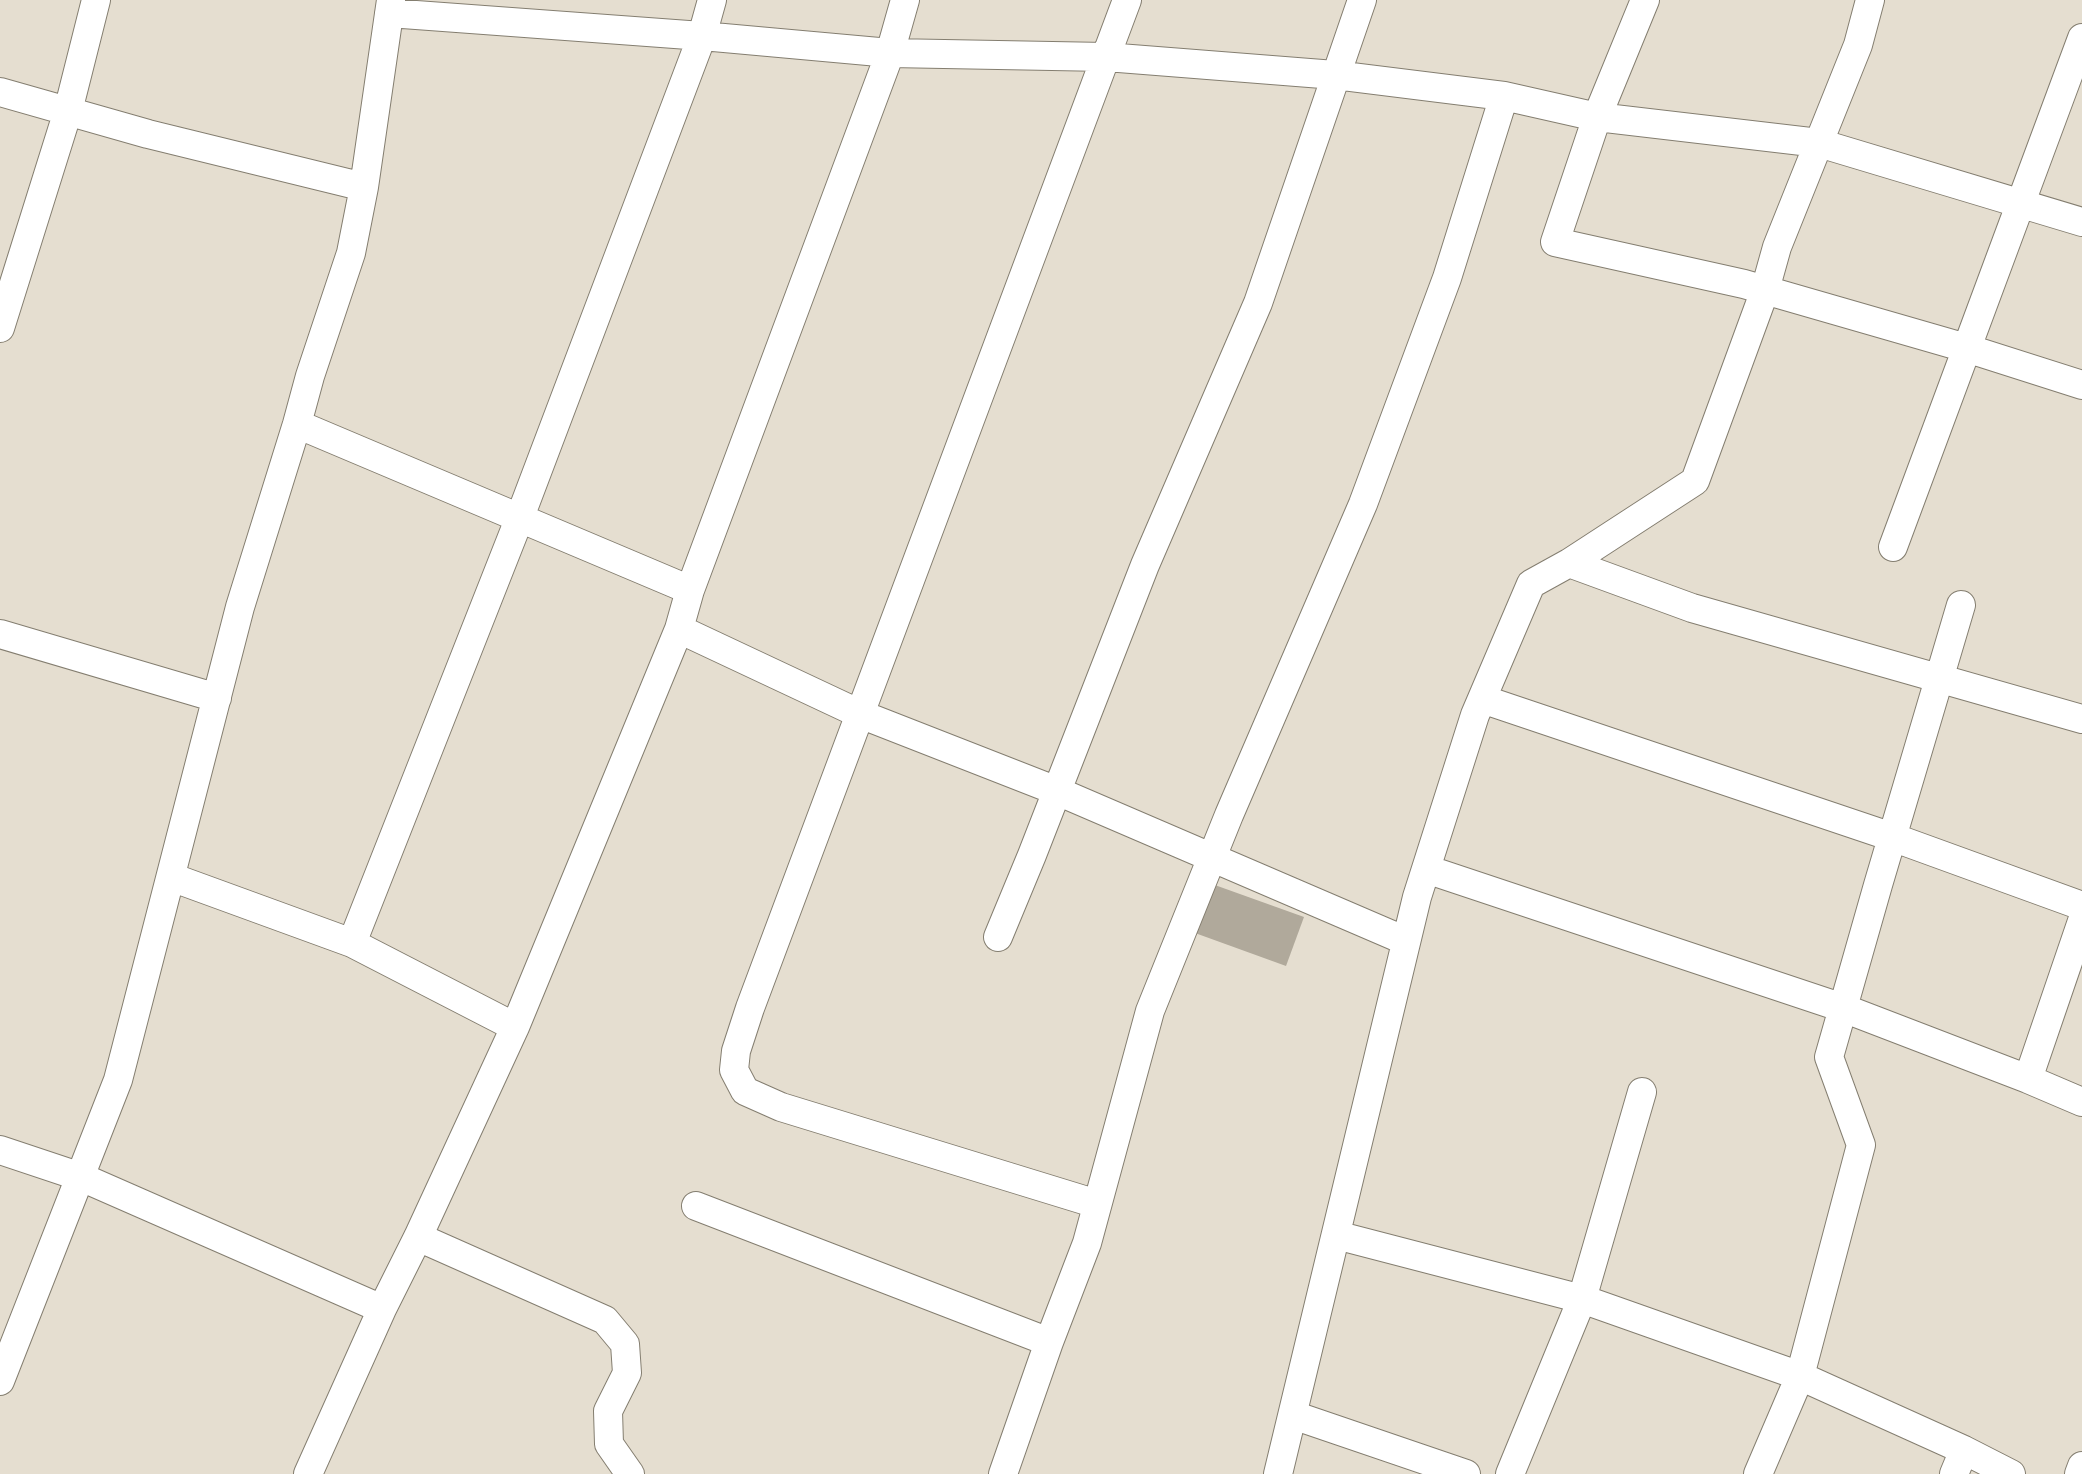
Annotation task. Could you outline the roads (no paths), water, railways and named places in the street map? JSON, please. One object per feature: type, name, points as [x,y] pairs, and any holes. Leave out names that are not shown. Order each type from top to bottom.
[{"type":"street","points":[[0,328],[68,111],[96,0]]},
{"type":"street","points":[[352,943],[520,518],[702,36],[712,0]]},
{"type":"street","points":[[308,1474],[382,1309],[418,1237],[515,1027],[679,630],[690,590],[890,53],[904,0]]},
{"type":"street","points":[[1097,1204],[781,1107],[744,1091],[734,1070],[736,1051],[750,1008],[1127,0]]},
{"type":"street","points":[[998,937],[1145,565],[1258,303],[1362,0]]},
{"type":"street","points":[[1645,0],[1597,117],[1555,242],[1765,290],[1966,348],[2082,385]]},
{"type":"street","points":[[1278,1474],[1406,941],[1426,869],[1482,699],[1531,584],[1569,563],[1695,481],[1765,290],[1777,247],[1858,45],[1870,0]]},
{"type":"street","points":[[0,1381],[118,1080],[240,607],[310,376],[351,253],[364,187],[390,7],[890,53],[1106,57],[1335,75],[1504,96],[1597,117],[1819,143],[2082,222]]},
{"type":"street","points":[[1893,547],[2082,38]]},
{"type":"street","points":[[0,92],[148,134],[364,187]]},
{"type":"street","points":[[1003,1474],[1049,1342],[1087,1243],[1150,1011],[1212,857],[1363,504],[1446,278],[1504,96]]},
{"type":"street","points":[[297,424],[690,590]]},
{"type":"street","points":[[1569,563],[1692,608],[2082,719]]},
{"type":"street","points":[[1758,1474],[1800,1376],[1862,1145],[1829,1057],[1961,605]]},
{"type":"street","points":[[679,630],[860,714],[1057,791],[1406,941]]},
{"type":"street","points":[[0,634],[217,698]]},
{"type":"street","points":[[1482,699],[1892,837],[2082,906]]},
{"type":"street","points":[[1426,869],[1843,1008],[2028,1079],[2082,1102]]},
{"type":"street","points":[[171,877],[352,943],[515,1027]]},
{"type":"street","points":[[2028,1079],[2082,921]]},
{"type":"street","points":[[1510,1474],[1582,1299],[1642,1092]]},
{"type":"street","points":[[0,1150],[81,1177],[382,1309]]},
{"type":"street","points":[[696,1206],[1049,1342]]},
{"type":"street","points":[[1336,1235],[1582,1299],[1800,1376],[1959,1462],[2011,1474]]},
{"type":"street","points":[[418,1237],[605,1320],[625,1344],[628,1373],[608,1412],[609,1444],[630,1474]]},
{"type":"street","points":[[1292,1415],[1466,1474]]},
{"type":"street","points":[[2079,1474],[2082,1466]]}]
